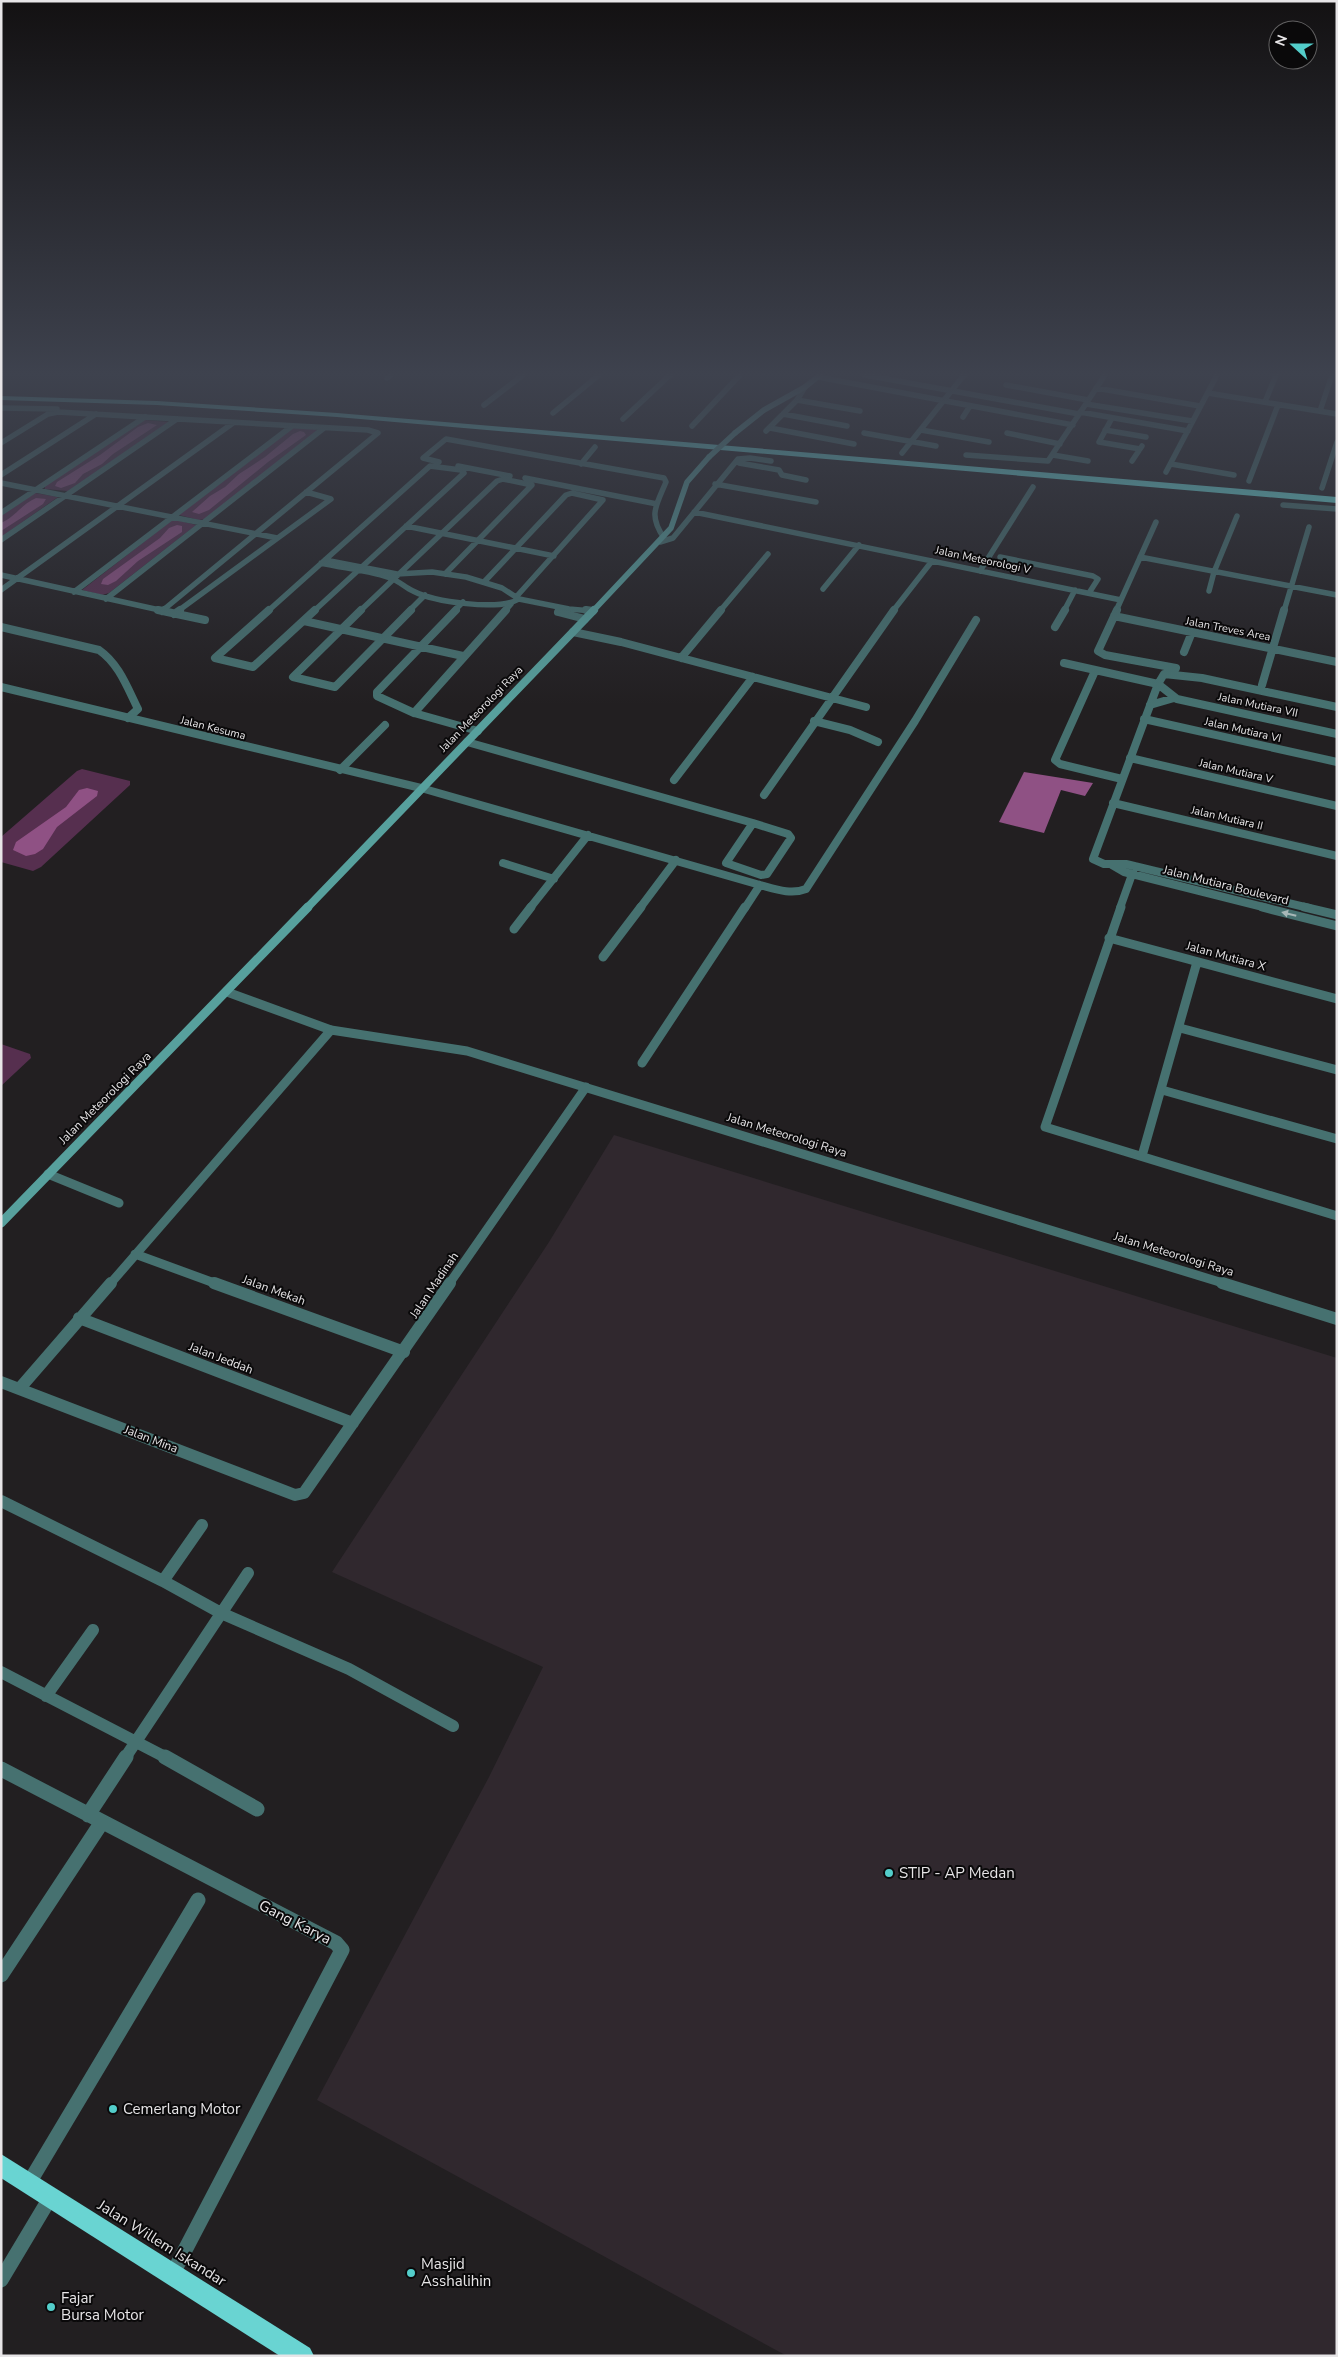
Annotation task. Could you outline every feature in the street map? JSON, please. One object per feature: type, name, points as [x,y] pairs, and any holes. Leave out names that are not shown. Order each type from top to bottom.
[{"type":"highway","points":[[1160,485],[1337,500]]},
{"type":"highway","points":[[1219,485],[1337,495]]},
{"type":"highway","name":"Jalan Willem Iskandar","points":[[1,2166],[119,2243],[173,2273],[300,2355]]},
{"type":"main road","name":"Jalan Meteorologi Raya","points":[[1,1223],[227,992],[421,788],[662,540],[671,528],[686,485]]},
{"type":"street","points":[[11,485],[277,538]]},
{"type":"street","points":[[1,513],[43,485]]},
{"type":"street","points":[[1,540],[81,485]]},
{"type":"street","points":[[1,590],[147,485]]},
{"type":"street","points":[[74,592],[214,485]]},
{"type":"street","points":[[106,599],[251,485]]},
{"type":"street","points":[[162,611],[315,485]]},
{"type":"street","points":[[409,485],[214,658],[253,667],[450,485]]},
{"type":"street","points":[[425,595],[334,687],[294,677],[395,576],[493,485]]},
{"type":"street","points":[[445,574],[532,486],[528,485]]},
{"type":"street","points":[[560,485],[657,504]]},
{"type":"street","points":[[665,485],[652,520],[662,540],[673,538],[714,485]]},
{"type":"street","points":[[721,485],[816,502]]},
{"type":"street","points":[[980,571],[1033,486]]},
{"type":"street","points":[[174,614],[331,499],[306,492]]},
{"type":"street","points":[[414,713],[603,500],[572,493],[566,495],[485,581]]},
{"type":"street","points":[[1283,505],[1337,510]]},
{"type":"street","name":"Jalan Meteorologi V","points":[[694,512],[1121,600]]},
{"type":"street","points":[[1208,591],[1237,516]]},
{"type":"street","points":[[1156,522],[1098,648],[1098,652],[1337,700]]},
{"type":"street","points":[[406,526],[554,556]]},
{"type":"street","points":[[1262,685],[1309,527]]},
{"type":"street","points":[[823,590],[859,545]]},
{"type":"street","points":[[681,658],[768,554]]},
{"type":"street","points":[[1000,557],[1094,576],[1098,579],[1089,593]]},
{"type":"street","points":[[1140,557],[1337,595]]},
{"type":"street","points":[[764,795],[882,623],[932,561]]},
{"type":"street","points":[[323,562],[395,576],[410,572],[445,574],[485,581],[515,600],[567,611],[585,619]]},
{"type":"street","points":[[1,575],[205,620]]},
{"type":"street","points":[[395,576],[404,588],[425,595],[487,605],[515,600]]},
{"type":"street","points":[[1054,627],[1064,609],[1070,604],[1075,590]]},
{"type":"street","points":[[463,602],[377,692],[377,696],[414,713],[478,731]]},
{"type":"street","points":[[567,611],[577,608],[593,611]]},
{"type":"street","name":"Jalan Treves Area","points":[[1114,616],[1337,662]]},
{"type":"street","name":"Jalan Kesuma","points":[[1,687],[421,788],[760,885],[794,892],[806,888],[910,729],[976,620]]},
{"type":"street","points":[[304,621],[463,656]]},
{"type":"street","points":[[1,628],[99,650],[107,655],[116,667],[138,709],[128,718]]},
{"type":"street","points":[[573,632],[681,658],[866,707]]},
{"type":"street","points":[[1184,652],[1192,632]]},
{"type":"street","points":[[1064,663],[1158,684]]},
{"type":"street","points":[[1095,670],[1055,760],[1060,764],[1122,779]]},
{"type":"street","points":[[1112,803],[1158,684],[1164,674],[1169,673],[1337,707]]},
{"type":"street","points":[[674,780],[753,677]]},
{"type":"street","name":"Jalan Mutiara VII","points":[[1158,684],[1174,698],[1337,734]]},
{"type":"street","points":[[1150,706],[1174,698]]},
{"type":"street","name":"Jalan Mutiara VI","points":[[1144,719],[1337,762]]},
{"type":"street","points":[[814,721],[850,730],[878,742]]},
{"type":"street","points":[[340,770],[384,725]]},
{"type":"street","points":[[467,742],[753,823],[792,837],[766,874],[729,866],[726,862],[753,823]]},
{"type":"street","name":"Jalan Mutiara V","points":[[1130,758],[1337,806]]},
{"type":"street","name":"Jalan Mutiara II","points":[[1112,803],[1337,856]]},
{"type":"street","name":"Jalan Mutiara Boulevard","points":[[1112,803],[1093,859],[1098,862],[1337,915]]},
{"type":"street","points":[[514,929],[588,835]]},
{"type":"street","points":[[603,956],[676,860]]},
{"type":"street","points":[[503,863],[554,879]]},
{"type":"street","points":[[1134,870],[1044,1126],[1048,1130],[1142,1156],[1337,1216]]},
{"type":"street","name":"Jalan Mutiara Boulevard","points":[[1134,870],[1337,926]]},
{"type":"street","points":[[642,1062],[760,885]]},
{"type":"street","name":"Jalan Mutiara X","points":[[1110,938],[1337,999]]},
{"type":"street","points":[[1142,1156],[1180,1028],[1197,962]]},
{"type":"street","name":"Jalan Meteorologi Raya","points":[[227,992],[331,1030],[467,1050],[1004,1214],[1337,1319]]},
{"type":"street","points":[[1180,1028],[1337,1070]]},
{"type":"street","points":[[20,1388],[331,1030]]},
{"type":"street","name":"Jalan Madinah","points":[[300,1494],[311,1486],[586,1087]]},
{"type":"street","points":[[1162,1090],[1337,1139]]},
{"type":"street","points":[[48,1174],[118,1203]]},
{"type":"street","name":"Jalan Mekah","points":[[135,1254],[404,1352]]},
{"type":"street","name":"Jalan Jeddah","points":[[79,1318],[353,1423]]},
{"type":"street","name":"Jalan Mina","points":[[1,1382],[294,1495],[300,1494]]},
{"type":"street","points":[[1,1501],[163,1581],[221,1613],[349,1668],[453,1726]]},
{"type":"street","points":[[163,1581],[202,1525]]},
{"type":"street","points":[[88,1815],[248,1573]]},
{"type":"street","points":[[46,1696],[93,1630]]},
{"type":"street","points":[[1,1672],[136,1741],[257,1809]]},
{"type":"street","name":"Gang Karya","points":[[1,1769],[336,1943],[342,1950],[173,2273]]},
{"type":"street","points":[[1,1975],[102,1822]]},
{"type":"street","points":[[29,2183],[198,1900]]},
{"type":"street","points":[[1,2280],[50,2198]]},
{"type":"shaded area","points":[[56,485],[69,485],[61,488]]},
{"type":"shaded area","points":[[77,485],[68,491],[45,489],[45,486]]},
{"type":"shaded area","points":[[218,485],[248,485],[205,519],[199,520],[179,515]]},
{"type":"shaded area","points":[[227,485],[240,485],[209,510],[199,514],[192,512],[210,496]]},
{"type":"shaded area","points":[[35,493],[58,497],[1,537],[1,516]]},
{"type":"shaded area","points":[[36,498],[46,499],[43,504],[1,531],[1,523]]},
{"type":"shaded area","points":[[177,520],[196,525],[109,593],[102,595],[82,590],[171,521]]},
{"type":"shaded area","points":[[177,525],[182,526],[182,532],[138,561],[116,581],[108,585],[101,584],[103,579],[160,538],[169,528]]},
{"type":"shaded area","points":[[82,769],[130,781],[130,785],[41,867],[33,871],[1,862],[1,837],[77,771]]},
{"type":"shaded area","points":[[1024,772],[1093,783],[1085,796],[1061,790],[1044,833],[999,822]]},
{"type":"shaded area","points":[[87,788],[98,791],[97,796],[57,827],[43,849],[35,854],[26,856],[13,850],[16,842],[66,807],[79,790]]},
{"type":"shaded area","points":[[1,1044],[30,1054],[31,1058],[1,1086]]},
{"type":"shaded area","name":"STIP - AP Medan","points":[[614,1135],[1337,1358],[1337,2356],[787,2356],[317,2100],[489,1777],[543,1667],[332,1572],[549,1242]]},
{"type":"place","name":"STIP - AP Medan","points":[[889,1873]]},
{"type":"place","name":"Cemerlang Motor","points":[[113,2109]]},
{"type":"place","name":"Masjid Asshalihin","points":[[411,2273]]},
{"type":"place","name":"Fajar Bursa Motor","points":[[51,2307]]}]
